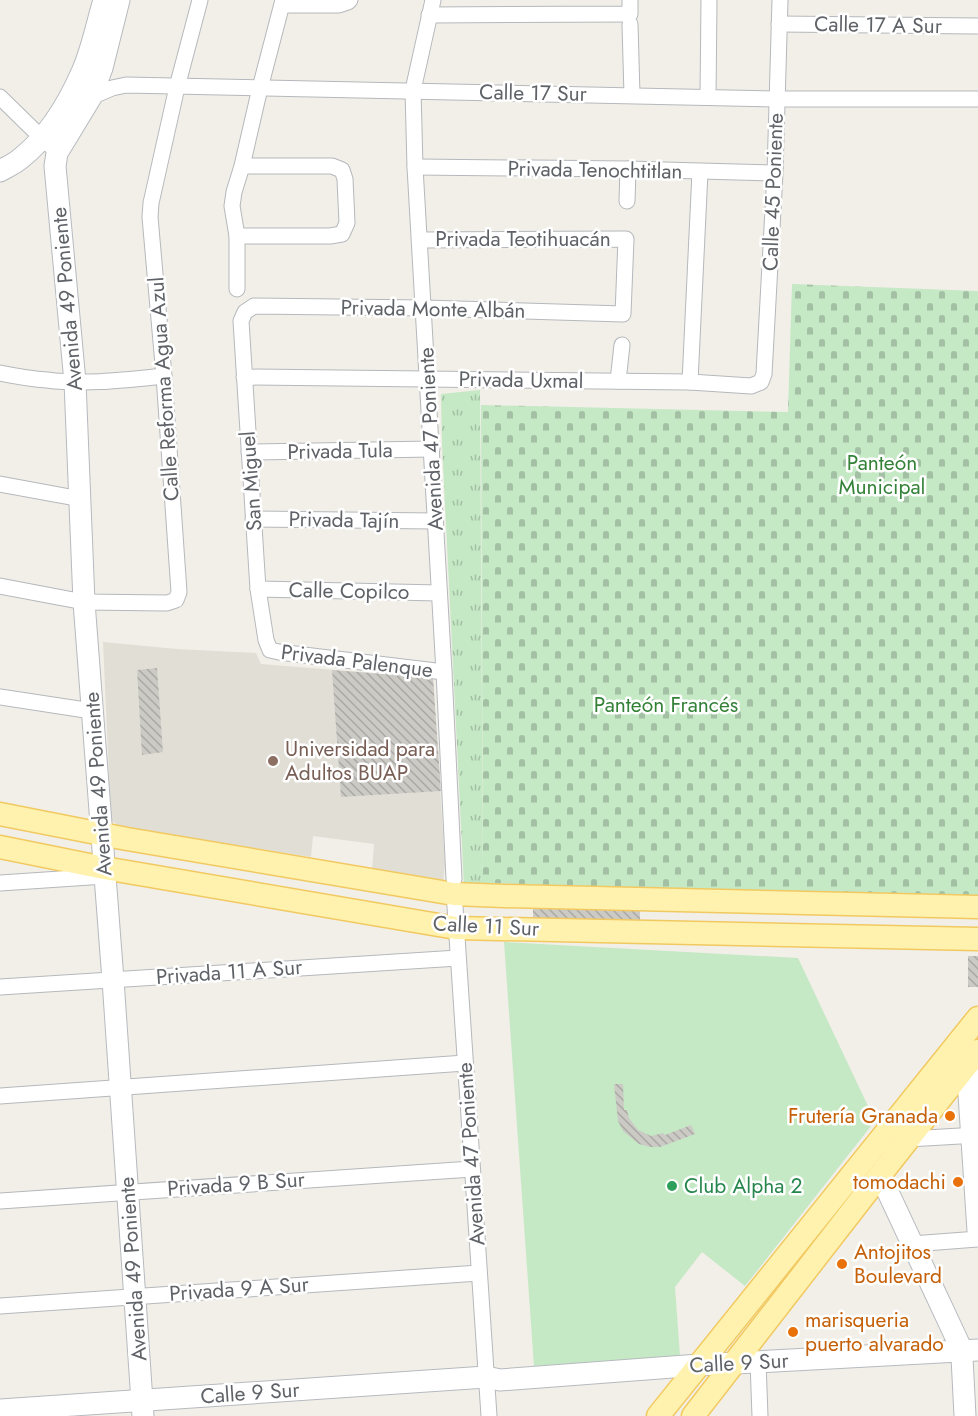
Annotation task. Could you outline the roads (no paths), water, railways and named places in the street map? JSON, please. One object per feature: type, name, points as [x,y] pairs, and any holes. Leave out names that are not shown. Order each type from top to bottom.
[{"type":"main road","points":[[49,146],[55,121],[83,70],[104,0]]},
{"type":"main road","points":[[0,171],[18,161],[29,151],[49,146],[91,97],[102,68],[119,0]]},
{"type":"main road","name":"Avenida 49 Poniente","points":[[49,146],[55,166],[75,382],[84,602],[113,980],[142,1409]]},
{"type":"main road","name":"Calle 11 Sur","points":[[0,813],[102,834],[504,896],[978,907]]},
{"type":"main road","name":"Calle 11 Sur","points":[[0,847],[61,869],[105,872],[456,928],[978,939]]},
{"type":"main road","points":[[658,1416],[978,1018]]},
{"type":"main road","points":[[973,1058],[978,1231]]},
{"type":"main road","points":[[693,1416],[973,1058]]},
{"type":"main road","points":[[880,1174],[912,1244],[970,1350],[965,1416]]},
{"type":"main road","name":"Calle 9 Sur","points":[[64,1416],[699,1365],[970,1350]]},
{"type":"main road","name":"Calle 9 Sur","points":[[0,1410],[142,1409]]},
{"type":"street","name":"Calle Reforma Agua Azul","points":[[84,602],[167,603],[176,600],[178,592],[164,376],[150,217],[151,203],[177,87],[200,0]]},
{"type":"street","points":[[237,289],[237,236],[232,206],[234,192],[282,3],[339,5],[350,0]]},
{"type":"street","points":[[708,97],[710,0]]},
{"type":"street","name":"Calle 45 Poniente","points":[[760,382],[764,374],[775,173],[780,0]]},
{"type":"street","points":[[431,8],[630,13],[632,95]]},
{"type":"street","name":"Avenida 47 Poniente","points":[[431,8],[413,90],[416,167],[456,928],[479,1273],[491,1381],[489,1416]]},
{"type":"street","name":"Calle 17 A Sur","points":[[779,24],[978,26]]},
{"type":"street","name":"Calle 17 Sur","points":[[91,97],[111,88],[126,85],[777,99],[978,99]]},
{"type":"street","points":[[0,97],[49,146]]},
{"type":"street","points":[[237,236],[330,236],[342,234],[347,223],[345,179],[342,170],[332,166],[242,166]]},
{"type":"street","name":"Privada Tenochtitlan","points":[[416,167],[775,173]]},
{"type":"street","points":[[627,201],[628,169]]},
{"type":"street","points":[[690,382],[700,172]]},
{"type":"street","name":"Privada Teotihuacán","points":[[421,240],[626,238],[623,314]]},
{"type":"street","name":"Privada Monte Albán","points":[[245,312],[254,306],[623,314]]},
{"type":"street","name":"San Miguel","points":[[245,312],[241,321],[258,589],[266,640],[270,650]]},
{"type":"street","points":[[618,381],[621,345]]},
{"type":"street","points":[[0,373],[75,382],[164,376]]},
{"type":"street","name":"Privada Uxmal","points":[[244,377],[690,382],[751,386],[760,382]]},
{"type":"street","name":"Privada Tula","points":[[249,452],[432,449]]},
{"type":"street","points":[[0,484],[81,500]]},
{"type":"street","name":"Privada Tajín","points":[[253,519],[435,521]]},
{"type":"street","points":[[0,586],[84,602]]},
{"type":"street","name":"Calle Copilco","points":[[258,589],[439,593]]},
{"type":"street","name":"Privada Palenque","points":[[270,650],[444,672]]},
{"type":"street","points":[[0,697],[92,711]]},
{"type":"street","points":[[0,884],[61,869]]},
{"type":"street","name":"Privada 11 A Sur","points":[[0,987],[458,958]]},
{"type":"street","points":[[0,1096],[465,1063]]},
{"type":"street","points":[[908,1139],[975,1135]]},
{"type":"street","name":"Privada 9 B Sur","points":[[0,1201],[472,1169]]},
{"type":"street","points":[[912,1244],[978,1239]]},
{"type":"street","name":"Privada 9 A Sur","points":[[0,1306],[479,1273]]},
{"type":"street","points":[[758,1362],[760,1416]]},
{"type":"place","name":"Universidad para Adultos BUAP","points":[[273,761]]},
{"type":"place","name":"Frutería Granada","points":[[950,1116]]},
{"type":"place","name":"tomodachi","points":[[958,1182]]},
{"type":"place","name":"Club Alpha 2","points":[[672,1186]]},
{"type":"place","name":"Antojitos Boulevard","points":[[842,1264]]},
{"type":"place","name":"marisqueria puerto alvarado","points":[[793,1332]]},
{"type":"park label","name":"Panteón Municipal","points":[[882,475]]},
{"type":"park label","name":"Panteón Francés","points":[[666,705]]}]
